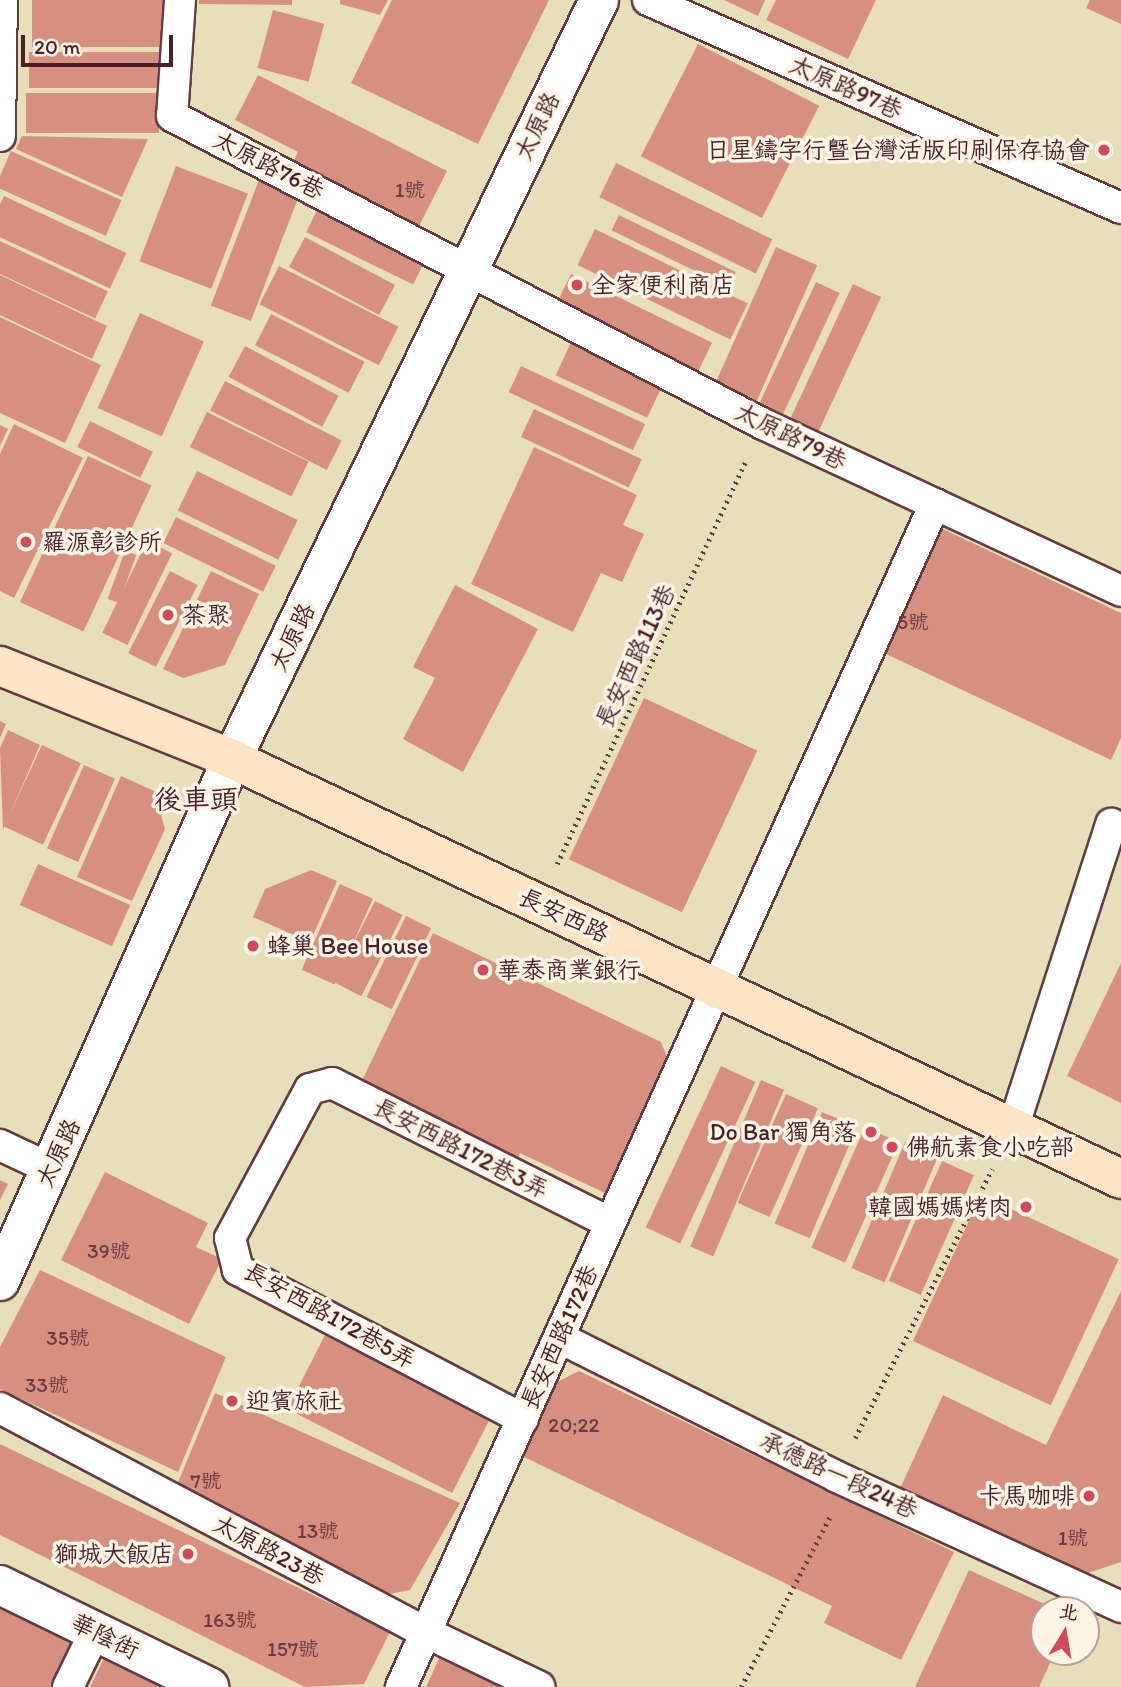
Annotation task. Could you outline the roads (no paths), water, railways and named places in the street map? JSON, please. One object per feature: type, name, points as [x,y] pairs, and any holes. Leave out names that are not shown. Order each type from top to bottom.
[{"type":"street","name":"太原路","points":[[0,1281],[232,759],[599,0]]},
{"type":"street","name":"長安西路","points":[[0,666],[232,759],[715,986],[1012,1131],[1121,1179]]},
{"type":"street","name":"華陰街","points":[[0,1585],[209,1687]]},
{"type":"lane","points":[[0,136],[2,0]]},
{"type":"lane","name":"太原路76巷","points":[[180,0],[172,116],[468,267]]},
{"type":"lane","name":"太原路97巷","points":[[648,0],[1121,208]]},
{"type":"lane","name":"太原路79巷","points":[[468,267],[763,424],[1121,591]]},
{"type":"lane","name":"長安西路172巷","points":[[401,1687],[560,1338],[715,986],[935,504]]},
{"type":"lane","points":[[1012,1131],[1111,824]]},
{"type":"lane","name":"長安西路172巷3弄","points":[[310,1089],[332,1083],[610,1223]]},
{"type":"lane","name":"長安西路172巷5弄","points":[[310,1089],[230,1238],[238,1270],[523,1419]]},
{"type":"lane","points":[[0,1145],[51,1169]]},
{"type":"lane","name":"承德路一段24巷","points":[[560,1338],[842,1479],[1121,1607]]},
{"type":"lane","name":"太原路23巷","points":[[0,1408],[425,1632],[540,1687]]},
{"type":"lane","points":[[68,1687],[95,1632]]},
{"type":"place","name":"日星鑄字行暨台灣活版印刷保存協會","points":[[1104,150]]},
{"type":"place","name":"全家便利商店","points":[[577,285]]},
{"type":"place","name":"羅源彰診所","points":[[26,542]]},
{"type":"place","name":"茶聚","points":[[168,615]]},
{"type":"place","name":"蜂巢 Bee House","points":[[253,946]]},
{"type":"place","name":"華泰商業銀行","points":[[483,970]]},
{"type":"place","name":"Do Bar 獨角落","points":[[871,1132]]},
{"type":"place","name":"佛航素食小吃部","points":[[892,1147]]},
{"type":"place","name":"韓國媽媽烤肉","points":[[1026,1207]]},
{"type":"place","name":"迎賓旅社","points":[[232,1401]]},
{"type":"place","name":"卡馬咖啡","points":[[1089,1496]]},
{"type":"place","name":"獅城大飯店","points":[[188,1554]]},
{"type":"district","name":"後車頭","points":[[196,799]]}]
